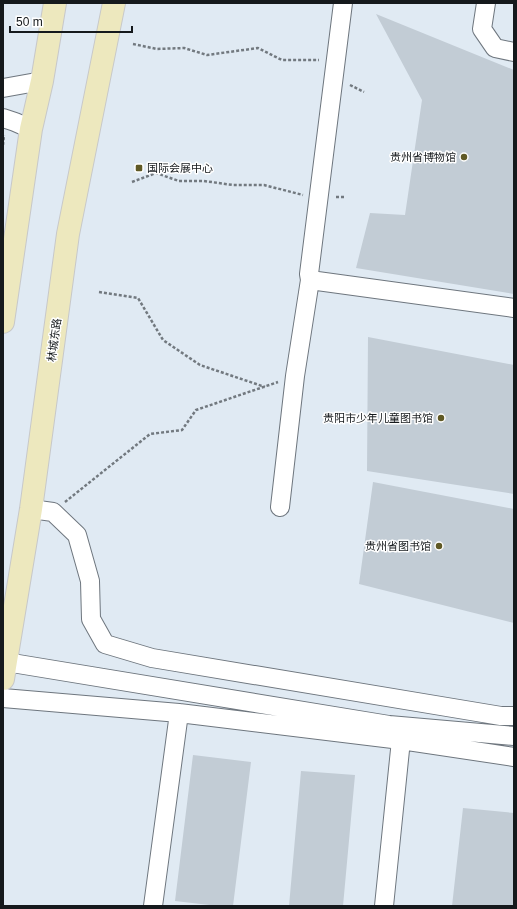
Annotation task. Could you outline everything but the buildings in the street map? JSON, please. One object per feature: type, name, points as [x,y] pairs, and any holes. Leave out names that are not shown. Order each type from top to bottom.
[{"type":"main road","points":[[3,322],[31,129],[42,81],[55,3]]},
{"type":"main road","name":"林城东路","points":[[4,671],[31,509],[68,234],[114,3]]},
{"type":"street","points":[[280,507],[295,376],[310,280],[308,274],[343,3]]},
{"type":"street","points":[[486,3],[482,29],[495,48],[514,52]]},
{"type":"street","points":[[3,88],[42,81]]},
{"type":"street","points":[[3,118],[31,129]]},
{"type":"street","points":[[310,280],[514,308]]},
{"type":"street","points":[[31,509],[53,512],[77,535],[90,581],[92,619],[105,644],[152,658],[493,715],[514,716]]},
{"type":"street","points":[[4,671],[389,725],[514,736]]},
{"type":"street","points":[[3,698],[179,713],[401,740],[514,757]]},
{"type":"street","points":[[152,906],[179,713]]},
{"type":"street","points":[[384,906],[401,740]]},
{"type":"path","points":[[133,44],[157,50],[184,48],[207,55],[258,48],[282,60],[323,60],[341,80],[364,92]]},
{"type":"path","points":[[132,182],[156,173],[179,180],[204,181],[233,185],[264,185],[318,199],[345,196]]},
{"type":"path","points":[[99,292],[138,298],[163,340],[200,366],[265,387]]},
{"type":"path","points":[[53,512],[150,434],[182,430],[196,410],[295,376]]},
{"type":"place","name":"贵州省博物馆","points":[[464,157]]},
{"type":"place","name":"国际会展中心","points":[[139,168]]},
{"type":"place","name":"贵阳市少年儿童图书馆","points":[[441,418]]},
{"type":"place","name":"贵州省图书馆","points":[[439,546]]}]
